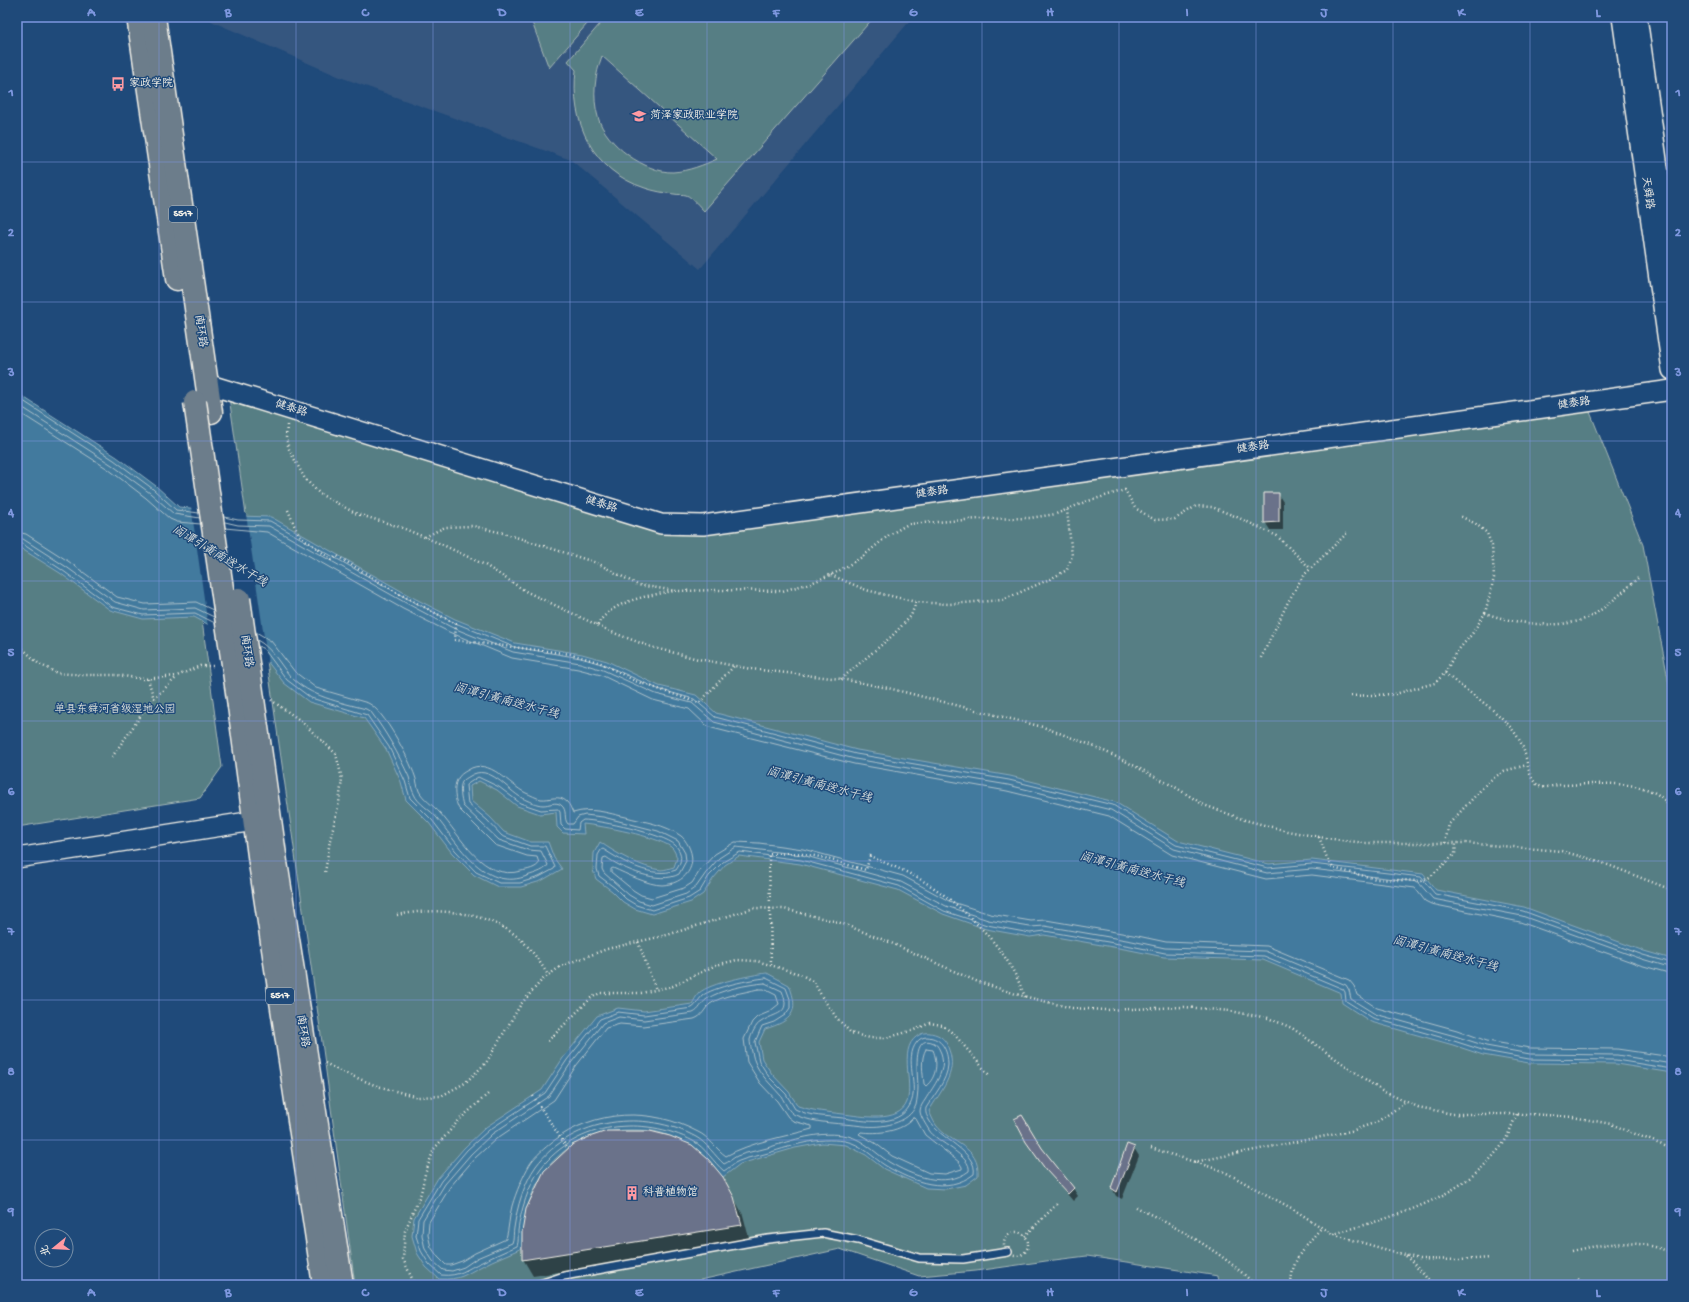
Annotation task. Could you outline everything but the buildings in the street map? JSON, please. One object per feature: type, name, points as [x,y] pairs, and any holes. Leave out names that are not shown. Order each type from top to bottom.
[{"type":"main road","name":"南环路","points":[[138,17],[254,706],[276,862],[342,1285]]},
{"type":"main road","name":"南环路","points":[[154,17],[208,384],[203,407]]},
{"type":"main road","name":"南环路","points":[[254,706],[254,821],[324,1285]]},
{"type":"street","name":"天舜路","points":[[1622,17],[1672,370]]},
{"type":"street","name":"天舜路","points":[[1637,17],[1672,267]]},
{"type":"street","name":"健泰路","points":[[208,384],[662,524],[703,525],[1672,390]]},
{"type":"street","points":[[17,858],[254,821]]},
{"type":"lane","points":[[537,1285],[564,1276],[768,1238],[823,1233],[858,1240],[919,1258],[963,1259],[1008,1252]]},
{"type":"path","points":[[288,408],[286,438],[289,449],[305,479],[319,493],[357,514],[400,527],[425,537],[485,565],[527,592],[597,625],[651,647],[698,659],[734,666],[841,679],[888,688],[1043,727],[1090,745],[1127,762],[1175,787],[1204,805],[1245,820],[1319,837],[1365,843],[1456,843],[1560,851],[1598,861],[1672,890]]},
{"type":"path","points":[[597,625],[603,615],[621,605],[645,597],[677,591],[782,591],[811,583],[830,575],[862,557],[889,535],[908,524],[979,518],[1030,518],[1056,514],[1085,502],[1125,490],[1135,508],[1155,520],[1175,519],[1196,506],[1212,507],[1237,517],[1277,536],[1310,568]]},
{"type":"path","points":[[288,510],[298,534],[332,560],[337,556],[396,592],[456,624],[455,640],[571,654],[601,662],[635,681],[699,703],[734,666]]},
{"type":"path","points":[[830,575],[866,590],[916,602],[949,604],[1003,600],[1067,570],[1072,556],[1067,510]]},
{"type":"path","points":[[1351,696],[1395,694],[1435,683],[1445,673],[1455,654],[1472,634],[1485,614],[1494,578],[1492,546],[1487,533],[1476,524],[1460,516]]},
{"type":"path","points":[[425,537],[445,527],[473,526],[503,533],[597,563],[638,585],[677,591]]},
{"type":"path","points":[[1261,658],[1288,602],[1303,576],[1347,533]]},
{"type":"path","points":[[1485,614],[1519,622],[1559,624],[1579,621],[1593,615],[1638,578]]},
{"type":"path","points":[[841,679],[892,636],[911,616],[916,602]]},
{"type":"path","points":[[17,643],[39,664],[56,673],[117,675],[148,679],[177,676],[200,666],[215,666],[222,670]]},
{"type":"path","points":[[1445,673],[1504,720],[1524,750],[1527,765],[1535,782],[1543,787],[1559,785],[1625,784],[1647,788],[1661,797],[1672,811]]},
{"type":"path","points":[[112,757],[154,698],[177,676]]},
{"type":"path","points":[[148,679],[154,698]]},
{"type":"path","points":[[254,706],[301,721],[336,754],[342,779],[339,803],[330,840],[325,873]]},
{"type":"path","points":[[1445,843],[1449,824],[1489,781],[1504,771],[1527,765]]},
{"type":"path","points":[[1319,837],[1327,858],[1333,868],[1376,879],[1422,881],[1430,877],[1455,854],[1456,843]]},
{"type":"path","points":[[771,965],[769,854],[796,853],[821,857],[866,870],[870,856],[923,880],[951,901],[976,923],[999,949],[1012,968],[1025,996]]},
{"type":"path","points":[[306,1053],[340,1071],[377,1086],[418,1097],[441,1096],[465,1083],[486,1063],[521,1004],[542,980],[561,966],[608,949],[667,935],[754,908],[784,909],[838,922],[889,942],[976,981],[1072,1008],[1105,1010],[1184,1007],[1230,1011],[1268,1018],[1292,1028],[1382,1091],[1418,1107],[1453,1114],[1517,1114],[1573,1117],[1611,1124],[1672,1149]]},
{"type":"path","points":[[397,915],[416,911],[433,911],[464,914],[492,921],[518,937],[537,958],[548,975]]},
{"type":"path","points":[[638,942],[656,990]]},
{"type":"path","points":[[548,1041],[591,998],[600,993],[642,993],[678,983],[716,965],[737,960],[758,961],[800,974],[814,982],[836,1018],[851,1033],[870,1038],[886,1038],[914,1030],[930,1023],[942,1025],[954,1034],[990,1076]]},
{"type":"path","points":[[415,1285],[404,1258],[405,1230],[421,1193],[434,1149],[460,1119],[488,1094]]},
{"type":"path","points":[[533,1096],[568,1149]]},
{"type":"path","points":[[1194,1162],[1351,1131],[1377,1122],[1406,1102]]},
{"type":"path","points":[[1332,1234],[1396,1214],[1434,1200],[1459,1186],[1483,1167],[1506,1140],[1517,1114]]},
{"type":"path","points":[[1151,1148],[1223,1171],[1293,1208],[1332,1234],[1419,1260],[1490,1258]]},
{"type":"path","points":[[1026,1236],[1057,1204]]},
{"type":"path","points":[[1136,1207],[1179,1228],[1244,1273],[1255,1285]]},
{"type":"path","points":[[1291,1285],[1291,1270],[1300,1253],[1322,1227]]},
{"type":"path","points":[[1572,1251],[1597,1245],[1630,1242],[1658,1247],[1672,1253]]},
{"type":"path","points":[[1406,1256],[1432,1285]]},
{"type":"path","points":[[1578,1279],[1586,1285]]},
{"type":"shaded area","name":"菏泽家政职业学院","points":[[210,17],[913,17],[700,269],[571,160],[340,77],[211,21]]},
{"type":"green space","points":[[530,17],[593,17],[549,68]]},
{"type":"green space","points":[[606,17],[874,17],[704,211],[686,195],[652,190],[627,180],[611,170],[598,157],[588,142],[581,126],[575,89],[576,70],[568,61]],"holes":[[[602,56],[717,159],[685,170],[673,172],[662,171],[651,168],[639,162],[618,147],[602,127],[596,109],[595,86]]]},
{"type":"green space","points":[[228,390],[661,524],[1586,402],[1643,545],[1672,700],[1672,1285],[1219,1285],[1218,1276],[1087,1256],[976,1271],[919,1276],[840,1249],[678,1285],[355,1285],[322,1042]]},
{"type":"green space","name":"单县东舜河省级湿地公园","points":[[17,449],[202,621],[222,767],[200,798],[17,827]]},
{"type":"water","name":"阎谭引黄南送水干线","points":[[17,393],[117,457],[156,486],[179,507],[239,516],[271,517],[410,596],[455,619],[515,643],[582,654],[607,661],[659,686],[696,695],[716,713],[857,750],[1010,776],[1115,802],[1178,841],[1269,864],[1312,860],[1423,874],[1436,890],[1524,907],[1644,951],[1672,959],[1672,1073],[1616,1064],[1529,1063],[1483,1055],[1371,1022],[1342,1003],[1341,993],[1263,960],[1164,957],[1044,935],[1030,937],[986,929],[943,914],[898,890],[800,864],[739,856],[725,865],[703,894],[691,902],[652,914],[635,909],[623,902],[612,891],[596,879],[593,870],[594,853],[600,842],[613,851],[637,863],[654,869],[663,870],[674,867],[677,858],[671,847],[642,835],[592,825],[583,824],[584,834],[563,833],[557,827],[556,812],[540,814],[517,806],[497,790],[479,781],[470,786],[471,801],[490,817],[504,832],[531,842],[548,842],[554,858],[562,869],[541,881],[521,887],[498,887],[474,875],[452,853],[429,823],[406,800],[401,782],[386,749],[364,718],[309,702],[284,683],[260,652],[194,617],[143,619],[110,610],[60,573],[17,546]]},
{"type":"water","points":[[767,973],[789,985],[794,1002],[791,1014],[787,1019],[782,1023],[765,1029],[759,1042],[762,1059],[772,1074],[789,1092],[798,1106],[820,1111],[869,1117],[888,1116],[896,1113],[903,1109],[909,1094],[907,1055],[909,1046],[914,1039],[921,1034],[929,1033],[943,1038],[951,1058],[950,1074],[943,1089],[929,1111],[935,1123],[942,1132],[970,1152],[977,1166],[978,1176],[966,1185],[946,1189],[926,1188],[884,1169],[866,1155],[846,1145],[822,1143],[795,1148],[740,1164],[723,1177],[669,1136],[664,1134],[655,1131],[640,1130],[606,1132],[584,1139],[566,1150],[550,1165],[538,1182],[529,1202],[524,1224],[522,1248],[458,1278],[439,1279],[426,1267],[417,1253],[412,1236],[414,1218],[438,1178],[464,1148],[486,1127],[542,1090],[563,1058],[597,1016],[618,1008],[644,1011],[692,1004],[699,993],[704,989],[721,983]]},
{"type":"pier","points":[[191,506],[246,514],[268,664],[259,653],[208,627]]},
{"type":"place","name":"家政学院","points":[[118,84]]},
{"type":"place","name":"菏泽家政职业学院","points":[[639,116]]},
{"type":"place","name":"科普植物馆","points":[[632,1193]]}]
